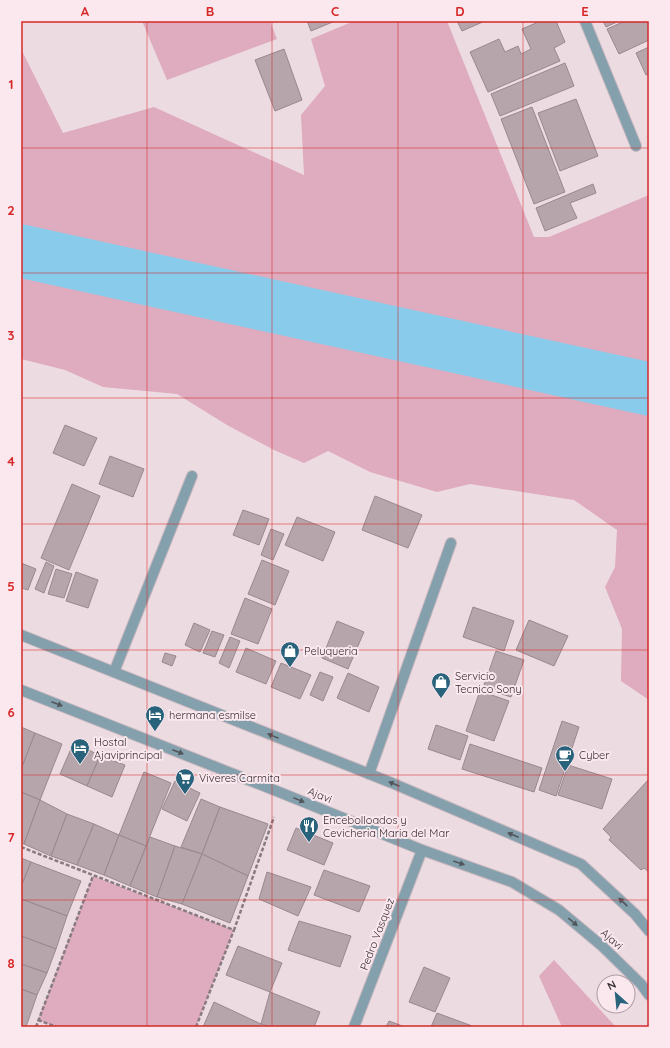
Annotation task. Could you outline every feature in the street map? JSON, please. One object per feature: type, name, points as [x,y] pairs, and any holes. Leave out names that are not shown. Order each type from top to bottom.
[{"type":"street","points":[[585,21],[636,146]]},
{"type":"street","points":[[114,672],[192,476]]},
{"type":"street","points":[[369,774],[451,543]]},
{"type":"street","points":[[21,635],[369,774],[581,864],[636,914],[649,931]]},
{"type":"street","name":"Ajavi","points":[[21,690],[422,850],[512,882],[559,910],[602,946],[641,984],[649,995]]},
{"type":"street","name":"Pedro Vasquez","points":[[354,1027],[422,850]]},
{"type":"path","points":[[196,1027],[234,930],[274,817]]},
{"type":"path","points":[[21,847],[234,930]]},
{"type":"path","points":[[36,1027],[93,876]]},
{"type":"path","points":[[38,1020],[57,1027]]},
{"type":"shaded area","points":[[142,21],[270,21],[277,39],[167,80]]},
{"type":"shaded area","points":[[354,21],[447,21],[534,237],[549,237],[649,195],[649,700],[621,681],[622,629],[605,587],[615,567],[617,530],[574,500],[470,484],[437,492],[370,472],[328,451],[304,463],[274,450],[227,425],[177,394],[103,387],[65,370],[21,359],[21,49],[63,133],[154,107],[304,175],[301,115],[325,86],[311,39]]},
{"type":"shaded area","points":[[93,876],[234,930],[196,1027],[57,1027],[38,1020]]},
{"type":"shaded area","points":[[554,960],[596,1005],[596,1014],[604,1014],[616,1027],[562,1027],[539,976]]},
{"type":"building","points":[[307,21],[335,21],[311,31]]},
{"type":"building","points":[[457,21],[485,21],[462,31]]},
{"type":"building","points":[[535,21],[556,21],[565,42],[554,48],[560,61],[488,92],[470,52],[499,39],[505,52],[518,46],[521,54],[531,49],[522,29],[536,23]]},
{"type":"building","points":[[603,21],[619,21],[606,27]]},
{"type":"building","points":[[625,21],[649,21],[649,40],[619,54],[607,29]]},
{"type":"building","points":[[649,47],[649,74],[646,75],[636,53]]},
{"type":"building","points":[[284,49],[302,100],[275,111],[255,60]]},
{"type":"building","points":[[565,63],[574,86],[500,116],[491,94]]},
{"type":"building","points":[[576,99],[598,156],[560,171],[538,113]]},
{"type":"building","points":[[532,107],[565,192],[534,204],[501,119]]},
{"type":"building","points":[[593,184],[596,193],[570,203],[577,218],[545,231],[536,208]]},
{"type":"building","points":[[65,425],[97,438],[84,466],[53,453]]},
{"type":"building","points":[[110,456],[144,469],[133,497],[99,484]]},
{"type":"building","points":[[72,484],[100,496],[69,570],[41,558]]},
{"type":"building","points":[[375,496],[422,515],[408,548],[362,530]]},
{"type":"building","points":[[243,510],[269,519],[259,545],[233,535]]},
{"type":"building","points":[[297,517],[335,532],[323,561],[285,545]]},
{"type":"building","points":[[271,529],[284,534],[273,560],[261,555]]},
{"type":"building","points":[[262,560],[289,571],[275,605],[248,594]]},
{"type":"building","points":[[46,562],[54,566],[44,593],[35,589]]},
{"type":"building","points":[[21,563],[36,569],[28,590],[21,588]]},
{"type":"building","points":[[56,569],[72,574],[64,598],[48,594]]},
{"type":"building","points":[[76,572],[98,580],[88,608],[66,601]]},
{"type":"building","points":[[245,598],[272,609],[258,644],[231,634]]},
{"type":"building","points":[[473,607],[514,621],[504,651],[463,637]]},
{"type":"building","points":[[529,620],[568,636],[554,666],[516,650]]},
{"type":"building","points":[[337,621],[364,632],[348,669],[322,658]]},
{"type":"building","points":[[194,623],[210,630],[200,652],[185,645]]},
{"type":"building","points":[[212,631],[224,635],[215,657],[203,653]]},
{"type":"building","points":[[230,637],[240,641],[229,668],[219,663]]},
{"type":"building","points":[[246,648],[276,661],[266,684],[236,672]]},
{"type":"building","points":[[496,651],[524,660],[511,697],[483,688]]},
{"type":"building","points":[[165,653],[176,656],[172,666],[162,662]]},
{"type":"building","points":[[281,663],[311,675],[300,699],[271,687]]},
{"type":"building","points":[[320,672],[333,677],[323,701],[310,695]]},
{"type":"building","points":[[348,673],[379,687],[369,712],[337,698]]},
{"type":"building","points":[[480,691],[509,701],[494,741],[466,731]]},
{"type":"building","points":[[562,721],[579,727],[556,796],[539,790]]},
{"type":"building","points":[[436,725],[468,736],[460,760],[428,749]]},
{"type":"building","points":[[21,727],[35,733],[21,770]]},
{"type":"building","points":[[35,733],[62,744],[40,800],[21,792],[21,770]]},
{"type":"building","name":"Hostal Ajaviprincipal","points":[[74,742],[100,756],[87,786],[60,774]]},
{"type":"building","points":[[470,744],[542,768],[534,792],[462,769]]},
{"type":"building","points":[[100,756],[125,765],[112,797],[87,786]]},
{"type":"building","points":[[568,765],[612,779],[602,809],[558,795]]},
{"type":"building","points":[[144,772],[171,783],[146,846],[119,835]]},
{"type":"building","points":[[649,779],[649,872],[644,868],[641,870],[609,840],[611,837],[603,829]]},
{"type":"building","points":[[175,781],[200,793],[187,821],[162,809]]},
{"type":"building","points":[[21,792],[40,800],[24,844],[21,843]]},
{"type":"building","points":[[201,799],[220,807],[202,854],[181,847]]},
{"type":"building","points":[[40,800],[67,814],[51,856],[24,844]]},
{"type":"building","points":[[220,807],[268,824],[248,876],[202,854]]},
{"type":"building","points":[[67,814],[94,824],[77,865],[51,856]]},
{"type":"building","points":[[94,824],[119,835],[104,875],[77,865]]},
{"type":"building","points":[[296,828],[333,843],[324,865],[287,850]]},
{"type":"building","points":[[119,835],[146,846],[130,886],[104,875]]},
{"type":"building","points":[[150,837],[175,846],[157,897],[130,886]]},
{"type":"building","points":[[175,846],[202,854],[182,904],[157,897]]},
{"type":"building","points":[[202,854],[248,876],[230,923],[182,904]]},
{"type":"building","points":[[21,858],[31,862],[21,887]]},
{"type":"building","points":[[31,862],[81,881],[67,916],[21,899],[21,887]]},
{"type":"building","points":[[324,870],[370,886],[359,912],[314,895]]},
{"type":"building","points":[[267,872],[311,887],[298,916],[259,899]]},
{"type":"building","points":[[21,899],[67,916],[56,949],[21,936]]},
{"type":"building","points":[[299,921],[351,936],[340,967],[288,950]]},
{"type":"building","points":[[21,936],[56,949],[47,973],[21,964]]},
{"type":"building","points":[[238,946],[282,963],[270,992],[226,975]]},
{"type":"building","points":[[21,964],[47,973],[37,995],[21,989]]},
{"type":"building","points":[[424,967],[450,978],[435,1012],[409,1002]]},
{"type":"building","points":[[21,989],[37,995],[26,1027],[21,1027]]},
{"type":"building","points":[[270,992],[320,1012],[314,1027],[271,1027],[261,1024]]},
{"type":"building","points":[[214,1002],[261,1024],[260,1027],[203,1027]]},
{"type":"building","points":[[437,1013],[475,1027],[431,1027]]},
{"type":"building","points":[[389,1021],[405,1027],[386,1027]]},
{"type":"waterway","points":[[21,251],[649,389]]},
{"type":"place","name":"Peluqueria","points":[[290,668]]},
{"type":"place","name":"Servicio Tecnico Sony","points":[[441,699]]},
{"type":"place","name":"hermana esmilse","points":[[155,732]]},
{"type":"place","name":"Hostal Ajaviprincipal","points":[[80,765]]},
{"type":"place","name":"Cyber","points":[[565,772]]},
{"type":"place","name":"Viveres Carmita","points":[[185,795]]},
{"type":"place","name":"Encebolloados y Cevicheria Maria del Mar","points":[[309,843]]}]
